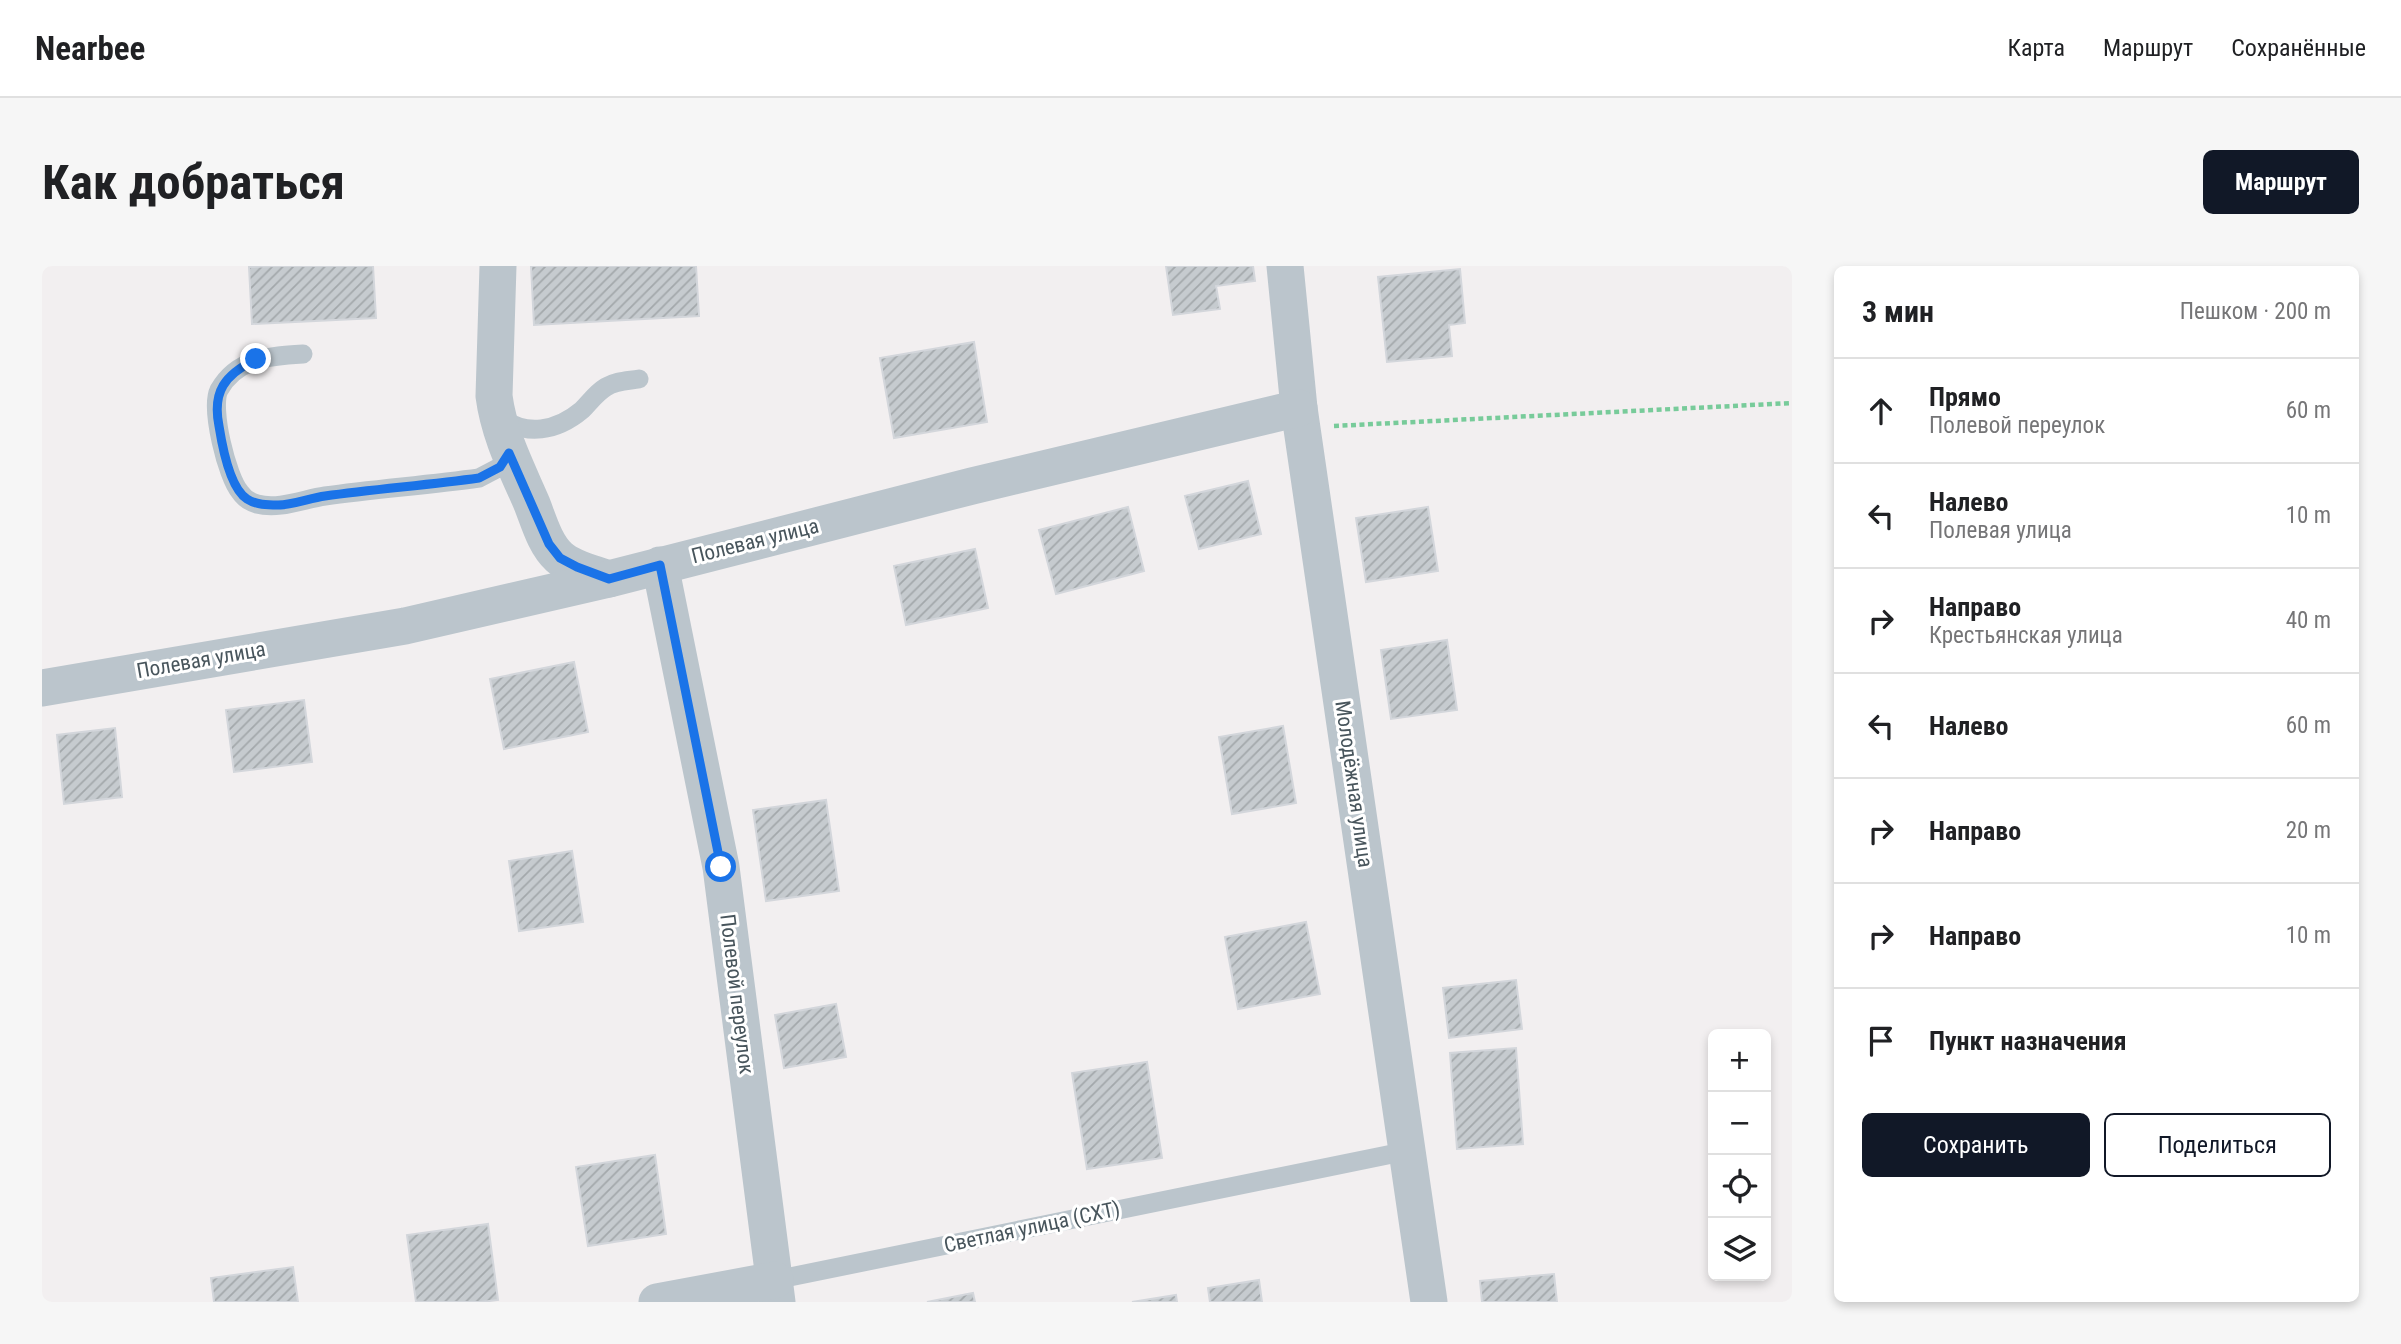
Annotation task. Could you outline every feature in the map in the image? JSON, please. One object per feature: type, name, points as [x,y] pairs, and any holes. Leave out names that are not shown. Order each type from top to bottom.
[{"type":"street","points":[[498,266],[494,396],[496,414],[509,453],[549,544],[560,558],[609,579]]},
{"type":"street","name":"Молодёжная улица","points":[[1284,266],[1300,418],[1429,1302]]},
{"type":"street","name":"Полевая улица","points":[[42,688],[405,626],[609,579],[972,486],[1300,418]]},
{"type":"street","name":"Полевой переулок","points":[[660,565],[721,867],[776,1291]]},
{"type":"street","name":"Светлая улица (СХТ)","points":[[657,1302],[776,1291]]},
{"type":"lane","points":[[303,354],[256,359],[240,367],[218,392],[217,416],[222,441],[238,490],[246,499],[258,504],[280,505],[325,496],[479,478],[500,467],[509,453]]},
{"type":"lane","points":[[496,414],[519,428],[533,431],[546,428],[580,412],[607,386],[639,379]]},
{"type":"lane","name":"Светлая улица (СХТ)","points":[[776,1291],[1407,1151]]},
{"type":"path","points":[[1300,418],[1792,402]]},
{"type":"building","points":[[373,266],[376,318],[252,324],[249,267]]},
{"type":"building","points":[[531,266],[696,266],[699,316],[534,325]]},
{"type":"building","points":[[1166,266],[1253,266],[1255,281],[1216,286],[1220,309],[1173,315]]},
{"type":"building","points":[[1460,269],[1465,323],[1449,325],[1452,356],[1387,362],[1378,277]]},
{"type":"building","points":[[974,342],[987,422],[894,438],[880,358]]},
{"type":"building","points":[[1248,481],[1261,534],[1199,549],[1185,496]]},
{"type":"building","points":[[1128,507],[1144,571],[1056,594],[1039,530]]},
{"type":"building","points":[[1428,507],[1438,571],[1366,582],[1356,518]]},
{"type":"building","points":[[975,549],[988,608],[906,625],[894,566]]},
{"type":"building","points":[[1447,640],[1457,710],[1391,719],[1381,650]]},
{"type":"building","points":[[574,662],[588,732],[504,749],[490,679]]},
{"type":"building","points":[[304,700],[312,762],[234,772],[226,710]]},
{"type":"building","points":[[1283,726],[1296,803],[1232,814],[1219,737]]},
{"type":"building","points":[[115,728],[122,797],[64,804],[57,735]]},
{"type":"building","points":[[826,800],[839,891],[766,901],[753,810]]},
{"type":"building","points":[[572,851],[583,922],[519,931],[509,861]]},
{"type":"building","points":[[1306,922],[1320,994],[1238,1009],[1225,937]]},
{"type":"building","points":[[1516,980],[1522,1029],[1449,1038],[1443,988]]},
{"type":"building","points":[[836,1004],[846,1057],[784,1068],[775,1015]]},
{"type":"building","points":[[1516,1048],[1523,1144],[1457,1149],[1450,1053]]},
{"type":"building","points":[[1147,1062],[1162,1158],[1087,1169],[1072,1073]]},
{"type":"building","points":[[655,1155],[666,1234],[588,1246],[576,1167]]},
{"type":"building","points":[[488,1224],[498,1300],[416,1302],[407,1235]]},
{"type":"building","points":[[293,1267],[298,1302],[214,1302],[211,1278]]},
{"type":"building","points":[[1554,1274],[1557,1302],[1482,1302],[1480,1281]]},
{"type":"building","points":[[1259,1280],[1262,1302],[1210,1302],[1208,1288]]},
{"type":"building","points":[[973,1293],[975,1302],[927,1302]]},
{"type":"building","points":[[1176,1295],[1177,1302],[1132,1302]]},
{"type":"route","points":[[256,359],[240,367],[218,392],[217,416],[222,441],[238,490],[246,499],[258,504],[280,505],[325,496],[479,478],[500,467],[509,453],[549,544],[560,558],[609,579],[660,565],[721,867]]}]
